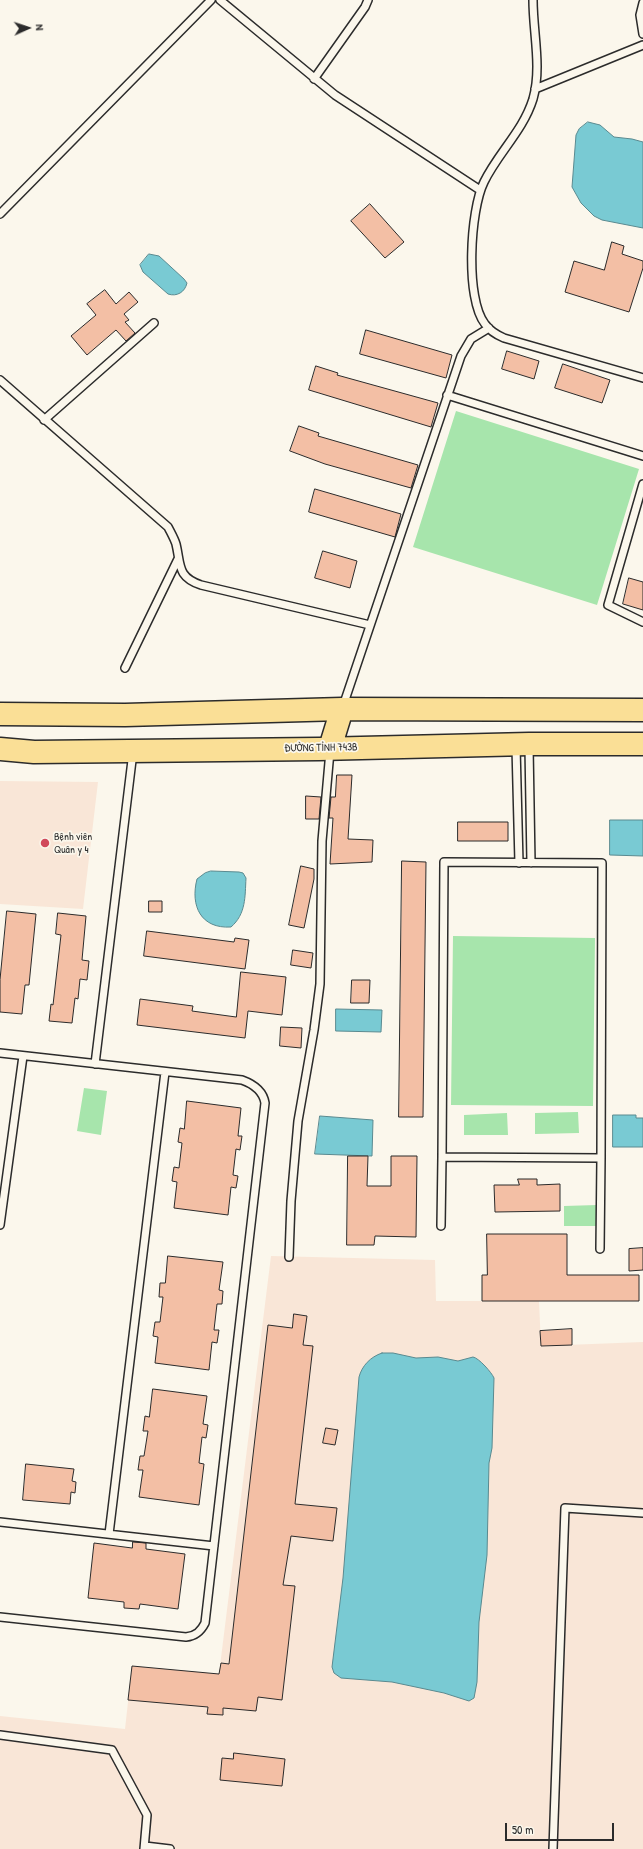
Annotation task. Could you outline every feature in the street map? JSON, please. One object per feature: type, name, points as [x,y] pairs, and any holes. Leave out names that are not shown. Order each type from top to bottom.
[{"type":"main road","points":[[0,714],[125,714],[342,709],[643,710]]},
{"type":"main road","points":[[330,748],[342,709]]},
{"type":"main road","name":"ĐƯỜNG TỈNH 743B","points":[[0,749],[34,752],[522,744],[643,744]]},
{"type":"lane","points":[[0,214],[211,0]]},
{"type":"lane","points":[[220,0],[314,79],[359,112],[480,190]]},
{"type":"lane","points":[[314,79],[365,7],[368,0]]},
{"type":"lane","points":[[533,0],[537,60],[535,89],[525,118],[488,174],[480,190],[474,225],[472,261],[476,299],[484,323],[504,338],[643,378]]},
{"type":"lane","points":[[643,3],[640,15],[643,34]]},
{"type":"lane","points":[[535,89],[643,46]]},
{"type":"lane","points":[[44,420],[154,323]]},
{"type":"lane","points":[[342,709],[447,395],[464,349],[476,334],[489,328]]},
{"type":"lane","points":[[0,380],[44,420],[161,520],[172,535],[182,573],[194,583],[370,625]]},
{"type":"lane","points":[[447,395],[643,456]]},
{"type":"lane","points":[[643,484],[608,605],[643,622]]},
{"type":"lane","points":[[125,668],[178,558]]},
{"type":"lane","points":[[519,863],[522,744]]},
{"type":"lane","points":[[522,744],[531,863]]},
{"type":"lane","points":[[289,1257],[291,1201],[298,1121],[320,984],[322,841],[330,748]]},
{"type":"lane","points":[[95,1064],[134,750]]},
{"type":"lane","points":[[441,1226],[444,862],[602,863],[600,1249]]},
{"type":"lane","points":[[0,1053],[242,1080],[254,1085],[259,1090],[265,1103],[205,1623],[199,1632],[191,1636],[0,1617]]},
{"type":"lane","points":[[0,1226],[23,1056]]},
{"type":"lane","points":[[109,1534],[165,1072]]},
{"type":"lane","points":[[442,1157],[601,1158]]},
{"type":"lane","points":[[553,1849],[565,1508],[643,1512]]},
{"type":"lane","points":[[0,1522],[214,1546]]},
{"type":"lane","points":[[0,1735],[112,1750],[147,1815],[144,1848],[170,1849]]},
{"type":"shaded area","name":"Bệnh viên Quân y 4","points":[[0,781],[98,782],[83,909],[0,904]]},
{"type":"shaded area","points":[[271,1256],[435,1260],[436,1301],[539,1301],[541,1346],[643,1342],[643,1849],[0,1849],[0,1716],[125,1729],[132,1666],[219,1674]]},
{"type":"green space","points":[[456,411],[639,469],[597,605],[413,547]]},
{"type":"green space","points":[[453,936],[595,938],[593,1106],[451,1105]]},
{"type":"green space","points":[[84,1088],[107,1091],[101,1135],[77,1131]]},
{"type":"green space","points":[[578,1112],[579,1133],[535,1134],[535,1113]]},
{"type":"green space","points":[[507,1113],[508,1135],[464,1135],[464,1115]]},
{"type":"green space","points":[[597,1205],[598,1226],[564,1226],[564,1206]]},
{"type":"water","points":[[588,122],[600,125],[614,137],[643,142],[643,228],[602,220],[594,216],[581,203],[572,187],[576,135],[579,129]]},
{"type":"water","points":[[149,254],[159,256],[184,279],[187,283],[180,293],[174,295],[168,294],[143,272],[140,265]]},
{"type":"water","points":[[610,820],[643,820],[643,856],[610,855]]},
{"type":"water","points":[[211,871],[239,872],[243,873],[246,878],[244,905],[240,917],[231,927],[221,927],[205,920],[197,907],[195,889],[197,879],[205,873]]},
{"type":"water","points":[[336,1009],[382,1010],[381,1032],[336,1031]]},
{"type":"water","points":[[613,1115],[636,1115],[636,1118],[643,1118],[643,1147],[613,1147]]},
{"type":"water","points":[[320,1116],[373,1120],[372,1156],[315,1154]]},
{"type":"water","points":[[382,1353],[393,1353],[416,1358],[438,1357],[458,1361],[473,1357],[485,1366],[494,1378],[492,1448],[489,1463],[487,1555],[479,1622],[477,1682],[474,1698],[469,1701],[444,1693],[392,1682],[341,1678],[334,1673],[332,1667],[343,1578],[359,1377],[367,1362]]},
{"type":"building","points":[[370,204],[404,242],[385,258],[351,221]]},
{"type":"building","points":[[612,242],[624,246],[622,254],[643,261],[643,268],[629,312],[565,292],[574,261],[604,270]]},
{"type":"building","points":[[105,290],[116,304],[129,292],[138,302],[124,314],[129,320],[125,322],[135,333],[126,341],[116,330],[87,355],[71,336],[96,315],[87,304]]},
{"type":"building","points":[[366,330],[452,355],[446,378],[360,354]]},
{"type":"building","points":[[507,351],[539,361],[534,379],[502,369]]},
{"type":"building","points":[[563,364],[610,380],[602,403],[555,388]]},
{"type":"building","points":[[316,366],[338,373],[337,375],[438,403],[431,427],[309,390]]},
{"type":"building","points":[[299,426],[319,433],[318,436],[418,465],[411,488],[325,464],[290,451]]},
{"type":"building","points":[[315,489],[401,514],[395,537],[309,512]]},
{"type":"building","points":[[323,551],[357,561],[350,588],[315,578]]},
{"type":"building","points":[[629,578],[643,582],[643,610],[623,604]]},
{"type":"building","points":[[337,775],[352,775],[348,839],[373,840],[372,862],[330,864],[333,818],[329,818],[331,797],[335,797]]},
{"type":"building","points":[[306,796],[321,797],[319,819],[306,819]]},
{"type":"building","points":[[458,822],[508,822],[508,841],[458,841]]},
{"type":"building","points":[[402,861],[426,862],[423,1117],[399,1117]]},
{"type":"building","points":[[301,866],[314,869],[314,879],[304,928],[289,925]]},
{"type":"building","points":[[149,901],[162,901],[162,912],[149,912]]},
{"type":"building","points":[[7,911],[36,914],[29,985],[25,985],[22,1014],[0,1012],[0,980]]},
{"type":"building","points":[[58,913],[86,916],[82,960],[89,961],[87,980],[80,979],[78,999],[75,998],[72,1023],[49,1021],[51,1004],[53,1005],[61,935],[56,934]]},
{"type":"building","points":[[147,931],[234,942],[235,938],[249,940],[245,969],[144,956]]},
{"type":"building","points":[[293,950],[313,953],[311,968],[291,965]]},
{"type":"building","points":[[241,972],[286,977],[282,1015],[248,1011],[245,1038],[137,1025],[140,999],[193,1006],[192,1011],[236,1017]]},
{"type":"building","points":[[352,980],[370,980],[369,1003],[351,1003]]},
{"type":"building","points":[[281,1027],[302,1028],[301,1048],[280,1046]]},
{"type":"building","points":[[187,1101],[241,1108],[238,1136],[242,1136],[240,1150],[236,1149],[233,1175],[238,1176],[236,1188],[231,1187],[228,1215],[174,1208],[177,1182],[172,1181],[174,1167],[179,1168],[182,1143],[178,1142],[180,1128],[184,1129]]},
{"type":"building","points":[[348,1156],[368,1156],[367,1186],[391,1186],[391,1156],[417,1156],[416,1237],[375,1236],[374,1245],[347,1245]]},
{"type":"building","points":[[518,1179],[537,1179],[537,1185],[560,1184],[560,1211],[495,1212],[494,1185],[519,1185]]},
{"type":"building","points":[[487,1234],[567,1234],[567,1275],[639,1275],[639,1301],[482,1301],[482,1275],[487,1275]]},
{"type":"building","points":[[643,1248],[643,1270],[629,1271],[629,1249]]},
{"type":"building","points":[[168,1256],[223,1262],[219,1290],[223,1291],[222,1304],[217,1304],[214,1330],[219,1330],[217,1343],[212,1342],[209,1370],[155,1363],[158,1337],[153,1336],[155,1322],[160,1322],[163,1297],[159,1297],[160,1283],[165,1283]]},
{"type":"building","points":[[294,1314],[307,1316],[303,1345],[313,1346],[295,1504],[337,1508],[333,1541],[291,1536],[283,1585],[295,1586],[282,1700],[258,1697],[256,1711],[223,1708],[223,1715],[207,1714],[208,1707],[128,1700],[132,1666],[219,1674],[221,1663],[229,1664],[268,1325],[292,1328]]},
{"type":"building","points":[[572,1329],[572,1345],[541,1346],[540,1331]]},
{"type":"building","points":[[153,1389],[207,1396],[203,1424],[208,1425],[206,1438],[202,1437],[199,1463],[204,1464],[199,1505],[139,1497],[143,1470],[138,1470],[140,1456],[144,1456],[148,1431],[143,1431],[145,1416],[149,1417]]},
{"type":"building","points":[[326,1428],[338,1430],[335,1445],[323,1443]]},
{"type":"building","points":[[26,1464],[74,1469],[72,1481],[76,1482],[75,1493],[71,1492],[70,1504],[23,1500]]},
{"type":"building","points":[[133,1542],[146,1543],[146,1549],[185,1554],[178,1609],[140,1604],[139,1609],[124,1608],[124,1602],[88,1598],[94,1543],[132,1548]]},
{"type":"building","points":[[234,1753],[285,1759],[282,1786],[220,1780],[222,1758],[233,1759]]},
{"type":"place","name":"Bệnh viên Quân y 4","points":[[45,843]]}]
